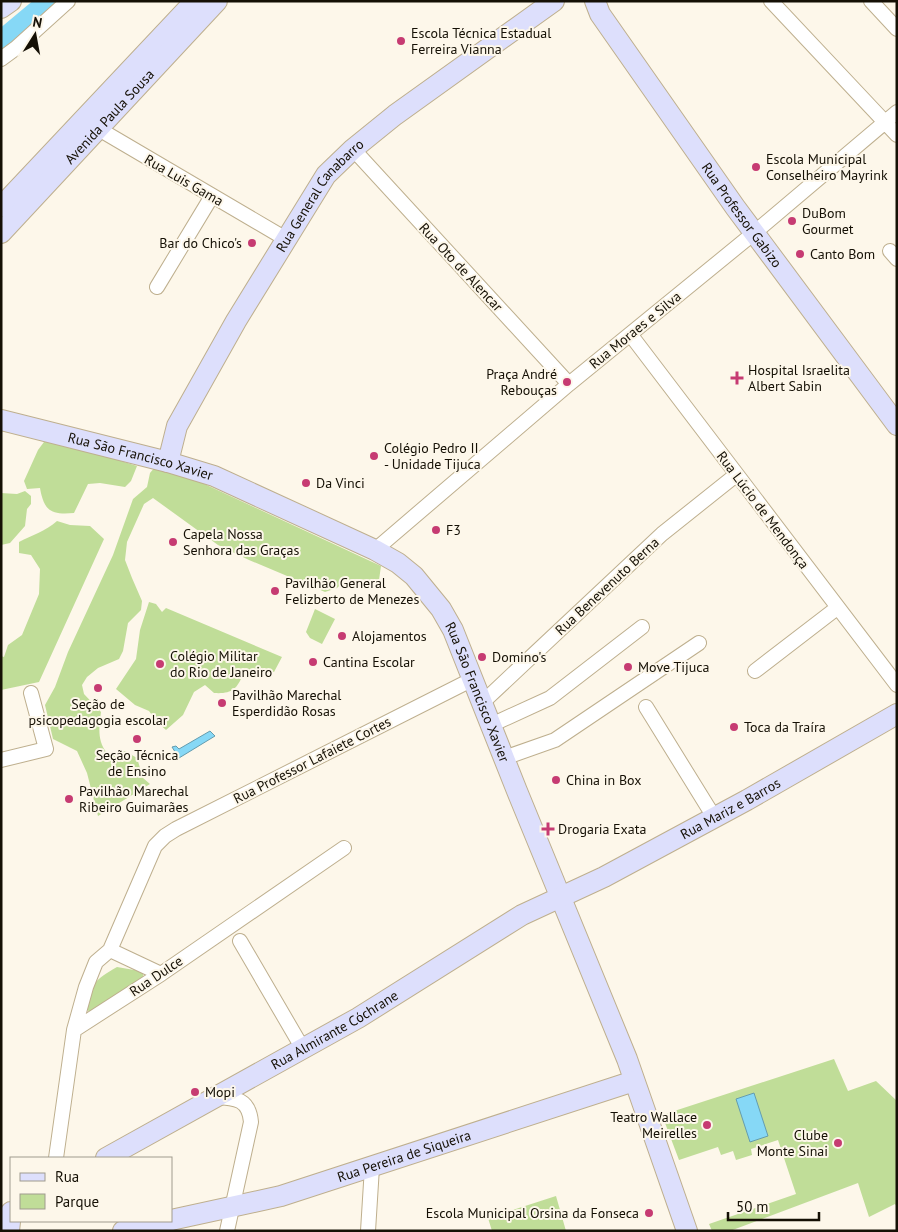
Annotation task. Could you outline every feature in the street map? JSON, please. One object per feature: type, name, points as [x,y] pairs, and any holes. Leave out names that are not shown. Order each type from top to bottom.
[{"type":"street","points":[[1,8],[11,1]]},
{"type":"street","points":[[1,59],[16,48],[68,1]]},
{"type":"street","name":"Avenida Paula Sousa","points":[[1,233],[195,1]]},
{"type":"street","name":"Avenida Paula Sousa","points":[[1,207],[91,124],[217,1]]},
{"type":"street","name":"Rua General Canabarro","points":[[168,462],[177,426],[236,321],[326,175],[353,149],[395,115],[554,1]]},
{"type":"street","name":"Rua Professor Gabizo","points":[[595,1],[600,14],[754,233],[895,420]]},
{"type":"street","points":[[771,1],[897,135]]},
{"type":"street","points":[[871,1],[897,29]]},
{"type":"street","name":"Rua Moraes e Silva","points":[[375,550],[569,384],[754,233],[897,112]]},
{"type":"street","name":"Rua Luis Gama","points":[[91,124],[286,238]]},
{"type":"street","name":"Rua Oto de Alencar","points":[[353,149],[569,384]]},
{"type":"street","points":[[157,287],[212,196]]},
{"type":"street","name":"Rua Lúcio de Mendonça","points":[[630,334],[897,685]]},
{"type":"street","name":"Rua São Francisco Xavier","points":[[1,420],[168,462],[214,476],[375,550],[414,576],[441,609],[453,630],[634,1081],[686,1231]]},
{"type":"street","name":"Rua Benevenuto Berna","points":[[482,703],[662,534],[736,475]]},
{"type":"street","points":[[755,671],[837,608]]},
{"type":"street","points":[[491,725],[550,698],[642,627]]},
{"type":"street","points":[[504,758],[555,740],[699,644]]},
{"type":"street","name":"Rua Professor Lafaiete Cortes","points":[[110,950],[155,846],[165,836],[473,679]]},
{"type":"street","points":[[1,760],[46,749],[31,693]]},
{"type":"street","points":[[646,707],[714,817]]},
{"type":"street","name":"Rua Mariz e Barros","points":[[560,897],[604,877],[770,787],[897,714]]},
{"type":"street","name":"Rua Dulce","points":[[74,1030],[161,974],[344,848]]},
{"type":"street","name":"Rua Almirante Cóchrane","points":[[108,1157],[358,1018],[516,919],[560,897]]},
{"type":"street","points":[[240,941],[302,1049]]},
{"type":"street","points":[[56,1157],[74,1030],[86,987],[96,962],[110,950],[161,974]]},
{"type":"street","name":"Rua Pereira de Siqueira","points":[[172,1221],[281,1196],[634,1081]]},
{"type":"street","points":[[215,1097],[234,1098],[243,1103],[250,1113],[251,1122],[226,1231]]},
{"type":"street","points":[[368,1231],[372,1167]]},
{"type":"street","points":[[8,1231],[10,1218]]},
{"type":"street","name":"Rua Pereira de Siqueira","points":[[123,1231],[165,1222]]},
{"type":"green space","points":[[54,440],[137,466],[131,481],[125,487],[100,483],[88,484],[74,513],[60,513],[50,510],[46,507],[40,488],[27,489],[24,481],[38,450],[44,442]]},
{"type":"green space","points":[[155,467],[198,481],[381,566],[379,580],[353,579],[344,581],[337,588],[325,592],[218,545],[153,498],[144,504],[127,542],[125,560],[142,601],[141,610],[128,623],[123,651],[119,659],[98,668],[87,677],[82,685],[84,694],[101,712],[100,734],[102,744],[107,753],[125,751],[137,758],[143,778],[150,784],[98,816],[87,773],[77,751],[53,739],[45,705],[55,687],[68,652],[113,555],[133,499],[147,487],[150,473]]},
{"type":"green space","points":[[25,491],[31,496],[31,504],[27,509],[25,526],[10,543],[1,545],[1,493],[17,494]]},
{"type":"green space","points":[[57,521],[70,525],[90,526],[104,539],[39,682],[1,690],[1,656],[4,657],[8,645],[22,635],[39,594],[40,569],[31,555],[19,553],[19,542],[44,530]]},
{"type":"green space","points":[[149,602],[156,604],[162,612],[166,608],[282,657],[274,672],[257,671],[243,674],[236,687],[229,692],[214,693],[205,685],[194,692],[183,715],[166,730],[149,711],[135,705],[116,689],[136,659],[140,630]]},
{"type":"green space","points":[[315,609],[335,619],[322,644],[310,638],[306,632]]},
{"type":"green space","points":[[117,967],[140,971],[144,979],[92,1013],[87,1010],[89,994],[98,979]]},
{"type":"green space","name":"Clube Monte Sinai","points":[[834,1059],[848,1091],[876,1081],[897,1101],[897,1207],[895,1204],[869,1217],[858,1183],[730,1231],[712,1231],[709,1224],[796,1194],[778,1140],[751,1149],[752,1155],[736,1160],[733,1151],[721,1155],[718,1147],[679,1160],[662,1115]]},
{"type":"green space","points":[[556,1196],[566,1231],[492,1231],[488,1218]]},
{"type":"water","points":[[210,731],[215,736],[179,758],[172,747],[176,746],[179,749]]},
{"type":"water","points":[[754,1093],[768,1136],[750,1142],[736,1099]]},
{"type":"waterway","points":[[1,41],[49,1]]},
{"type":"place","name":"Escola Técnica Estadual Ferreira Vianna","points":[[401,41]]},
{"type":"place","name":"Escola Municipal Conselheiro Mayrink","points":[[756,167]]},
{"type":"place","name":"DuBom Gourmet","points":[[792,221]]},
{"type":"place","name":"Bar do Chico's","points":[[252,243]]},
{"type":"place","name":"Canto Bom","points":[[800,254]]},
{"type":"place","name":"Hospital Israelita Albert Sabin","points":[[737,378]]},
{"type":"place","name":"Praça André Rebouças","points":[[567,382]]},
{"type":"place","name":"Colégio Pedro II - Unidade Tijuca","points":[[374,456]]},
{"type":"place","name":"Da Vinci","points":[[306,483]]},
{"type":"place","name":"F3","points":[[436,530]]},
{"type":"place","name":"Capela Nossa Senhora das Graças","points":[[173,542]]},
{"type":"place","name":"Pavilhão General Felizberto de Menezes","points":[[275,591]]},
{"type":"place","name":"Alojamentos","points":[[342,636]]},
{"type":"place","name":"Domino's","points":[[482,657]]},
{"type":"place","name":"Cantina Escolar","points":[[313,662]]},
{"type":"place","name":"Colégio Militar do Rio de Janeiro","points":[[160,664]]},
{"type":"place","name":"Move Tijuca","points":[[628,667]]},
{"type":"place","name":"Seção de psicopedagogia escolar","points":[[98,688]]},
{"type":"place","name":"Pavilhão Marechal Esperdidão Rosas","points":[[222,703]]},
{"type":"place","name":"Toca da Traíra","points":[[734,727]]},
{"type":"place","name":"Seção Técnica de Ensino","points":[[137,739]]},
{"type":"place","name":"China in Box","points":[[556,780]]},
{"type":"place","name":"Pavilhão Marechal Ribeiro Guimarães","points":[[69,799]]},
{"type":"place","name":"Drogaria Exata","points":[[548,829]]},
{"type":"place","name":"Mopi","points":[[195,1092]]},
{"type":"place","name":"Teatro Wallace Meirelles","points":[[707,1125]]},
{"type":"place","name":"Clube Monte Sinai","points":[[838,1143]]},
{"type":"place","name":"Escola Municipal Orsina da Fonseca","points":[[649,1213]]}]
